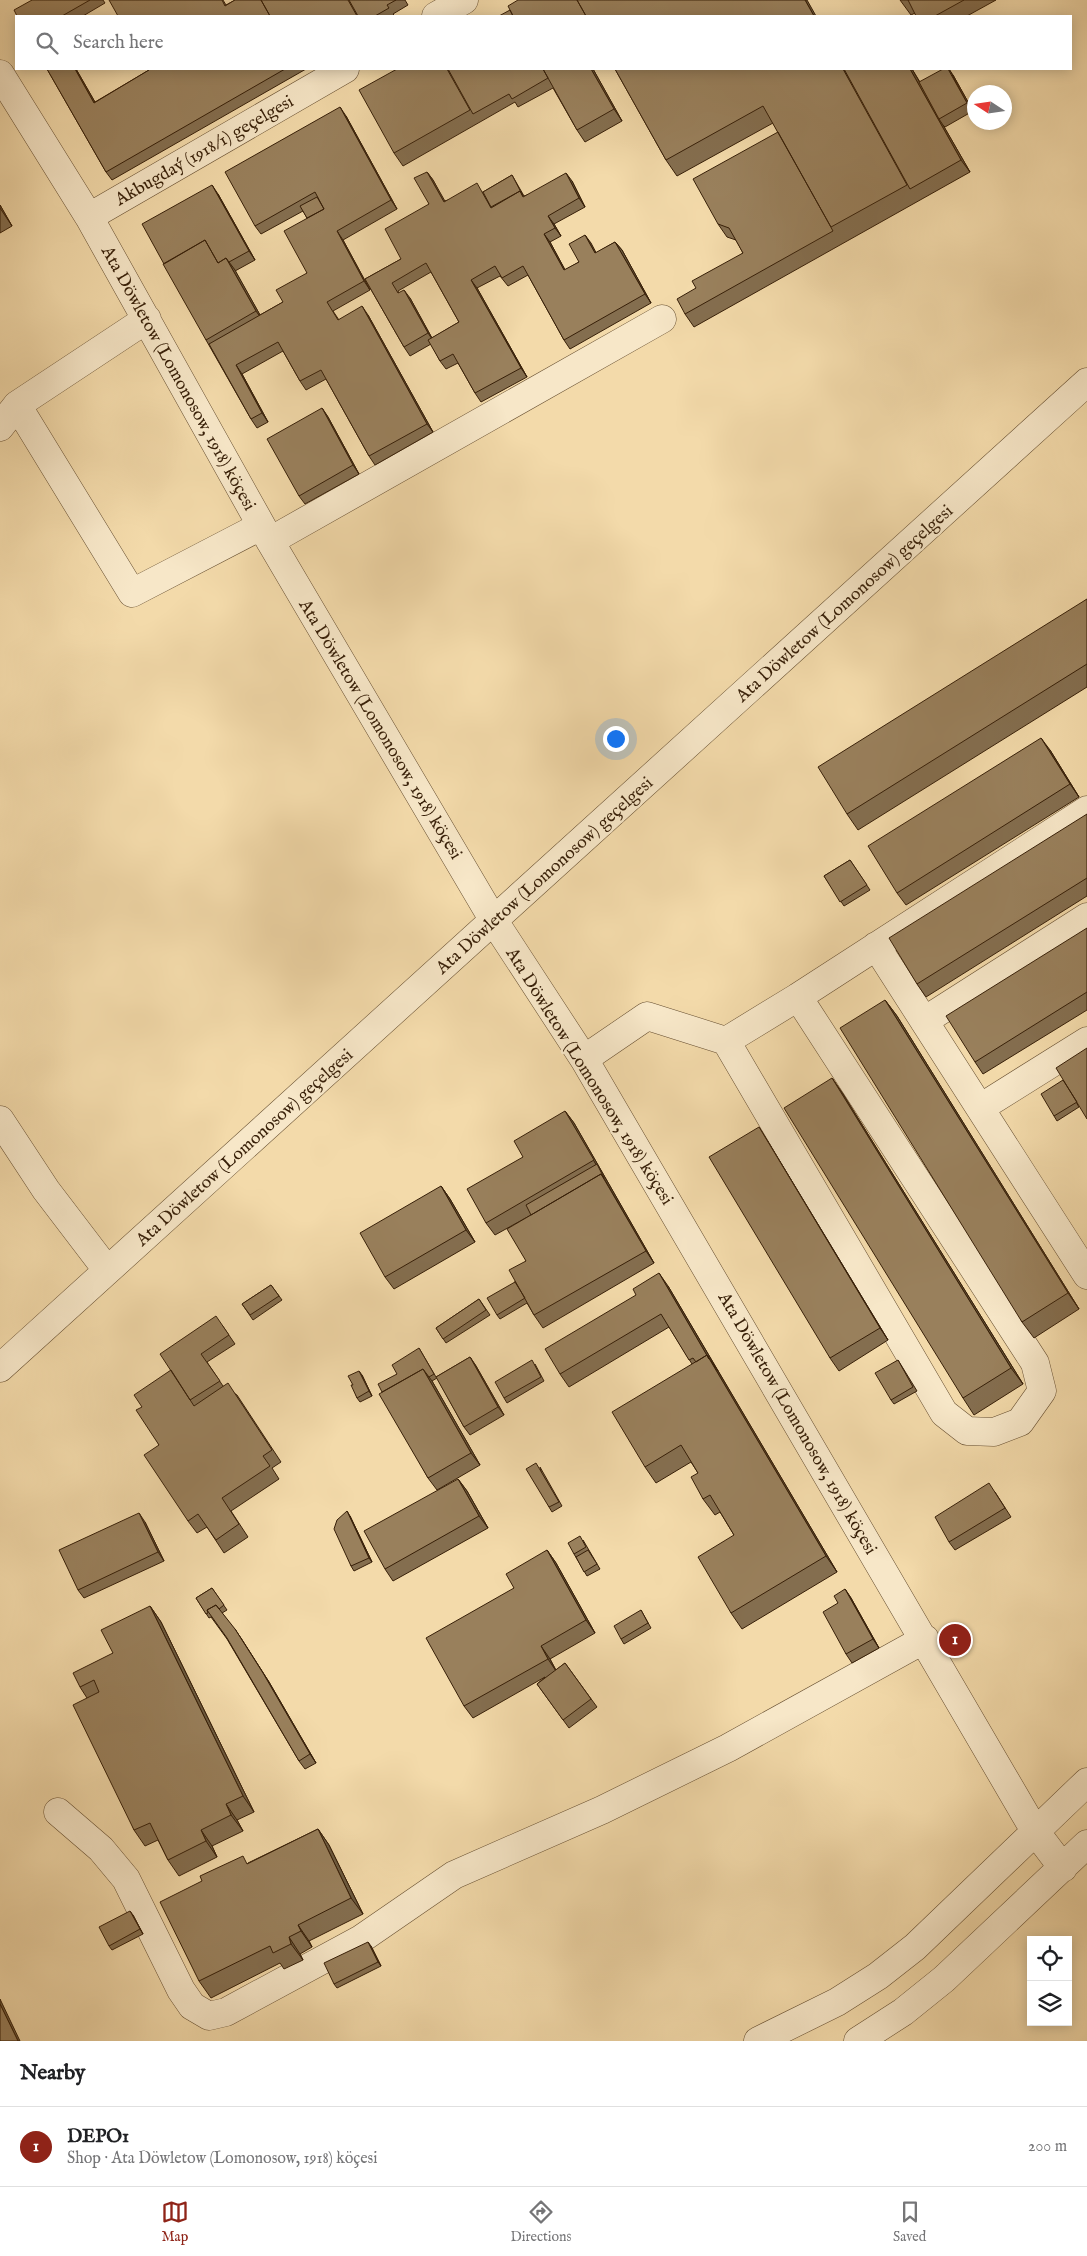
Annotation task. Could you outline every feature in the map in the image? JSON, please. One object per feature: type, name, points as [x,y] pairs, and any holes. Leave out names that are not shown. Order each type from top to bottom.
[{"type":"street","points":[[438,15],[464,0]]},
{"type":"street","name":"Akbugdaý (1918/1) geçelgesi","points":[[89,217],[343,70]]},
{"type":"street","name":"Ata Döwletow (Lomonosow, 1918) köçesi","points":[[0,74],[89,217],[265,533],[494,921],[584,1058],[1036,1831],[1063,1868]]},
{"type":"street","points":[[0,427],[17,405],[147,319]]},
{"type":"street","points":[[17,405],[132,592],[265,533],[662,319]]},
{"type":"street","name":"Ata Döwletow (Lomonosow) geçelgesi","points":[[0,1368],[1087,382]]},
{"type":"street","points":[[726,1041],[798,997],[1087,810]]},
{"type":"street","points":[[924,1020],[1087,917]]},
{"type":"street","points":[[876,946],[1087,1275]]},
{"type":"street","points":[[584,1058],[647,1016],[726,1041],[944,1413],[967,1431],[994,1432],[1020,1422],[1042,1391],[1035,1363],[798,997]]},
{"type":"street","points":[[980,1108],[1087,1041]]},
{"type":"street","points":[[0,1120],[46,1190],[107,1270]]},
{"type":"street","points":[[58,1812],[101,1849],[126,1879],[181,1990],[192,2006],[209,2016],[226,2012],[361,1939],[454,1876],[602,1810],[728,1748],[925,1639]]},
{"type":"street","points":[[758,2041],[837,2002],[878,1976],[915,1947],[1087,1782]]},
{"type":"street","points":[[858,2041],[903,2012],[944,1979],[1087,1844]]},
{"type":"building","points":[[32,0],[90,0],[64,15],[16,15],[14,10]]},
{"type":"building","points":[[109,0],[222,0],[225,6],[235,0],[261,0],[269,15],[117,15]]},
{"type":"building","points":[[261,0],[348,0],[356,15],[269,15]]},
{"type":"building","points":[[349,0],[396,0],[387,5],[389,8],[377,15],[357,15]]},
{"type":"building","points":[[518,0],[577,0],[585,15],[512,15],[508,6]]},
{"type":"building","points":[[577,0],[805,0],[813,15],[585,15]]},
{"type":"building","points":[[908,0],[964,0],[937,15],[916,15]]},
{"type":"building","points":[[510,10],[512,15],[501,15]]},
{"type":"building","points":[[48,70],[76,70],[94,103],[149,70],[283,70],[106,172]]},
{"type":"building","points":[[395,70],[448,70],[470,110],[394,153],[359,90]]},
{"type":"building","points":[[449,70],[544,70],[548,78],[512,99],[509,94],[473,114]]},
{"type":"building","points":[[544,70],[592,70],[614,109],[577,130]]},
{"type":"building","points":[[616,70],[844,70],[907,185],[831,227],[763,106],[666,160]]},
{"type":"building","points":[[845,70],[911,70],[961,160],[910,189]]},
{"type":"building","points":[[941,70],[949,70],[967,103],[939,119],[919,82]]},
{"type":"building","points":[[340,107],[391,200],[337,231],[364,281],[327,302],[338,320],[362,306],[427,424],[369,456],[321,370],[300,381],[278,342],[236,365],[262,413],[251,419],[209,344],[283,302],[276,290],[307,273],[284,231],[324,209],[315,192],[255,226],[225,172]]},
{"type":"building","points":[[778,132],[833,231],[685,314],[677,299],[696,288],[692,281],[743,253],[729,228],[718,224],[693,179]]},
{"type":"building","points":[[427,172],[444,202],[477,183],[491,208],[520,191],[523,197],[566,173],[579,198],[548,216],[555,228],[544,234],[564,270],[579,262],[569,244],[585,235],[595,253],[615,242],[645,294],[564,340],[523,266],[502,278],[495,266],[471,280],[521,368],[475,393],[453,354],[440,361],[428,340],[459,322],[426,263],[392,283],[398,293],[404,290],[428,333],[404,347],[365,279],[401,259],[385,229],[429,204],[414,178]]},
{"type":"building","points":[[512,175],[523,196],[520,191],[491,207],[483,192]]},
{"type":"building","points":[[212,185],[249,251],[229,262],[226,258],[218,263],[205,240],[164,264],[142,224]]},
{"type":"building","points":[[317,197],[324,209],[307,218],[300,206]]},
{"type":"building","points":[[205,240],[218,263],[226,258],[256,311],[206,340],[163,264]]},
{"type":"building","points":[[322,408],[353,465],[299,496],[267,439]]},
{"type":"building","points":[[1087,599],[1087,664],[847,814],[818,767]]},
{"type":"building","points":[[1041,738],[1070,784],[897,893],[868,846]]},
{"type":"building","points":[[1087,814],[1087,878],[917,984],[889,938]]},
{"type":"building","points":[[850,860],[867,885],[840,902],[824,876]]},
{"type":"building","points":[[1087,928],[1087,992],[975,1062],[946,1016]]},
{"type":"building","points":[[885,1000],[1068,1293],[1022,1322],[840,1028]]},
{"type":"building","points":[[1087,1048],[1087,1119],[1056,1068]]},
{"type":"building","points":[[832,1078],[1011,1368],[963,1398],[784,1108]]},
{"type":"building","points":[[1063,1080],[1077,1102],[1054,1116],[1041,1094]]},
{"type":"building","points":[[565,1111],[594,1160],[486,1223],[467,1189],[523,1157],[514,1141]]},
{"type":"building","points":[[759,1127],[880,1328],[830,1358],[709,1157]]},
{"type":"building","points":[[597,1164],[604,1178],[601,1174],[531,1215],[526,1205]]},
{"type":"building","points":[[601,1174],[646,1251],[534,1315],[509,1270],[526,1261],[507,1229]]},
{"type":"building","points":[[441,1186],[466,1230],[385,1277],[360,1233]]},
{"type":"building","points":[[659,1273],[707,1355],[696,1362],[693,1358],[689,1360],[661,1314],[560,1374],[545,1349],[636,1295],[633,1289]]},
{"type":"building","points":[[515,1282],[525,1298],[497,1315],[487,1298]]},
{"type":"building","points":[[271,1285],[279,1296],[250,1315],[242,1304]]},
{"type":"building","points":[[479,1299],[486,1310],[443,1339],[436,1328]]},
{"type":"building","points":[[216,1316],[229,1335],[201,1354],[220,1381],[190,1400],[160,1354]]},
{"type":"building","points":[[419,1348],[434,1374],[429,1377],[423,1369],[382,1392],[378,1384],[397,1374],[392,1365]]},
{"type":"building","points":[[707,1355],[826,1556],[731,1613],[698,1557],[734,1535],[710,1495],[703,1499],[691,1477],[698,1473],[681,1445],[645,1467],[612,1412]]},
{"type":"building","points":[[470,1357],[498,1407],[464,1427],[436,1377]]},
{"type":"building","points":[[532,1360],[541,1377],[504,1398],[495,1382]]},
{"type":"building","points":[[898,1360],[913,1387],[891,1400],[875,1373]]},
{"type":"building","points":[[423,1369],[471,1453],[428,1478],[379,1394]]},
{"type":"building","points":[[171,1370],[194,1406],[228,1383],[272,1450],[263,1456],[270,1466],[222,1498],[239,1524],[216,1540],[198,1514],[188,1521],[144,1455],[159,1445],[136,1410],[142,1407],[134,1395]]},
{"type":"building","points":[[359,1371],[369,1391],[357,1398],[348,1376]]},
{"type":"building","points":[[536,1463],[559,1502],[549,1507],[526,1469]]},
{"type":"building","points":[[458,1479],[479,1516],[385,1569],[364,1531]]},
{"type":"building","points":[[989,1483],[1005,1508],[949,1542],[935,1517]]},
{"type":"building","points":[[347,1511],[369,1558],[351,1566],[334,1529],[337,1520]]},
{"type":"building","points":[[139,1513],[158,1552],[78,1590],[59,1550]]},
{"type":"building","points":[[580,1536],[586,1547],[574,1554],[568,1543]]},
{"type":"building","points":[[547,1550],[586,1620],[541,1646],[548,1659],[464,1706],[426,1638],[514,1588],[506,1574]]},
{"type":"building","points":[[588,1550],[597,1564],[584,1572],[576,1557]]},
{"type":"building","points":[[212,1588],[224,1605],[219,1609],[216,1605],[207,1610],[208,1613],[206,1614],[196,1598]]},
{"type":"building","points":[[845,1589],[873,1639],[846,1654],[823,1612],[838,1603],[834,1596]]},
{"type":"building","points":[[216,1605],[235,1629],[263,1673],[310,1754],[299,1761],[227,1638],[207,1610]]},
{"type":"building","points":[[150,1606],[243,1796],[226,1804],[231,1815],[201,1830],[206,1841],[168,1860],[150,1823],[134,1830],[73,1705],[99,1692],[94,1680],[80,1687],[73,1673],[113,1653],[101,1630]]},
{"type":"building","points":[[641,1610],[648,1623],[621,1639],[614,1626]]},
{"type":"building","points":[[565,1663],[591,1699],[563,1720],[537,1684]]},
{"type":"building","points":[[318,1829],[351,1898],[298,1925],[301,1931],[289,1937],[291,1944],[273,1953],[270,1946],[199,1981],[160,1902],[202,1881],[200,1876],[243,1856],[247,1864]]},
{"type":"building","points":[[130,1911],[140,1929],[109,1946],[99,1927]]},
{"type":"building","points":[[368,1942],[378,1962],[334,1984],[324,1963]]},
{"type":"building","points":[[0,2004],[18,2041],[0,2041]]},
{"type":"place","name":"DEPO1","points":[[955,1640]]}]
